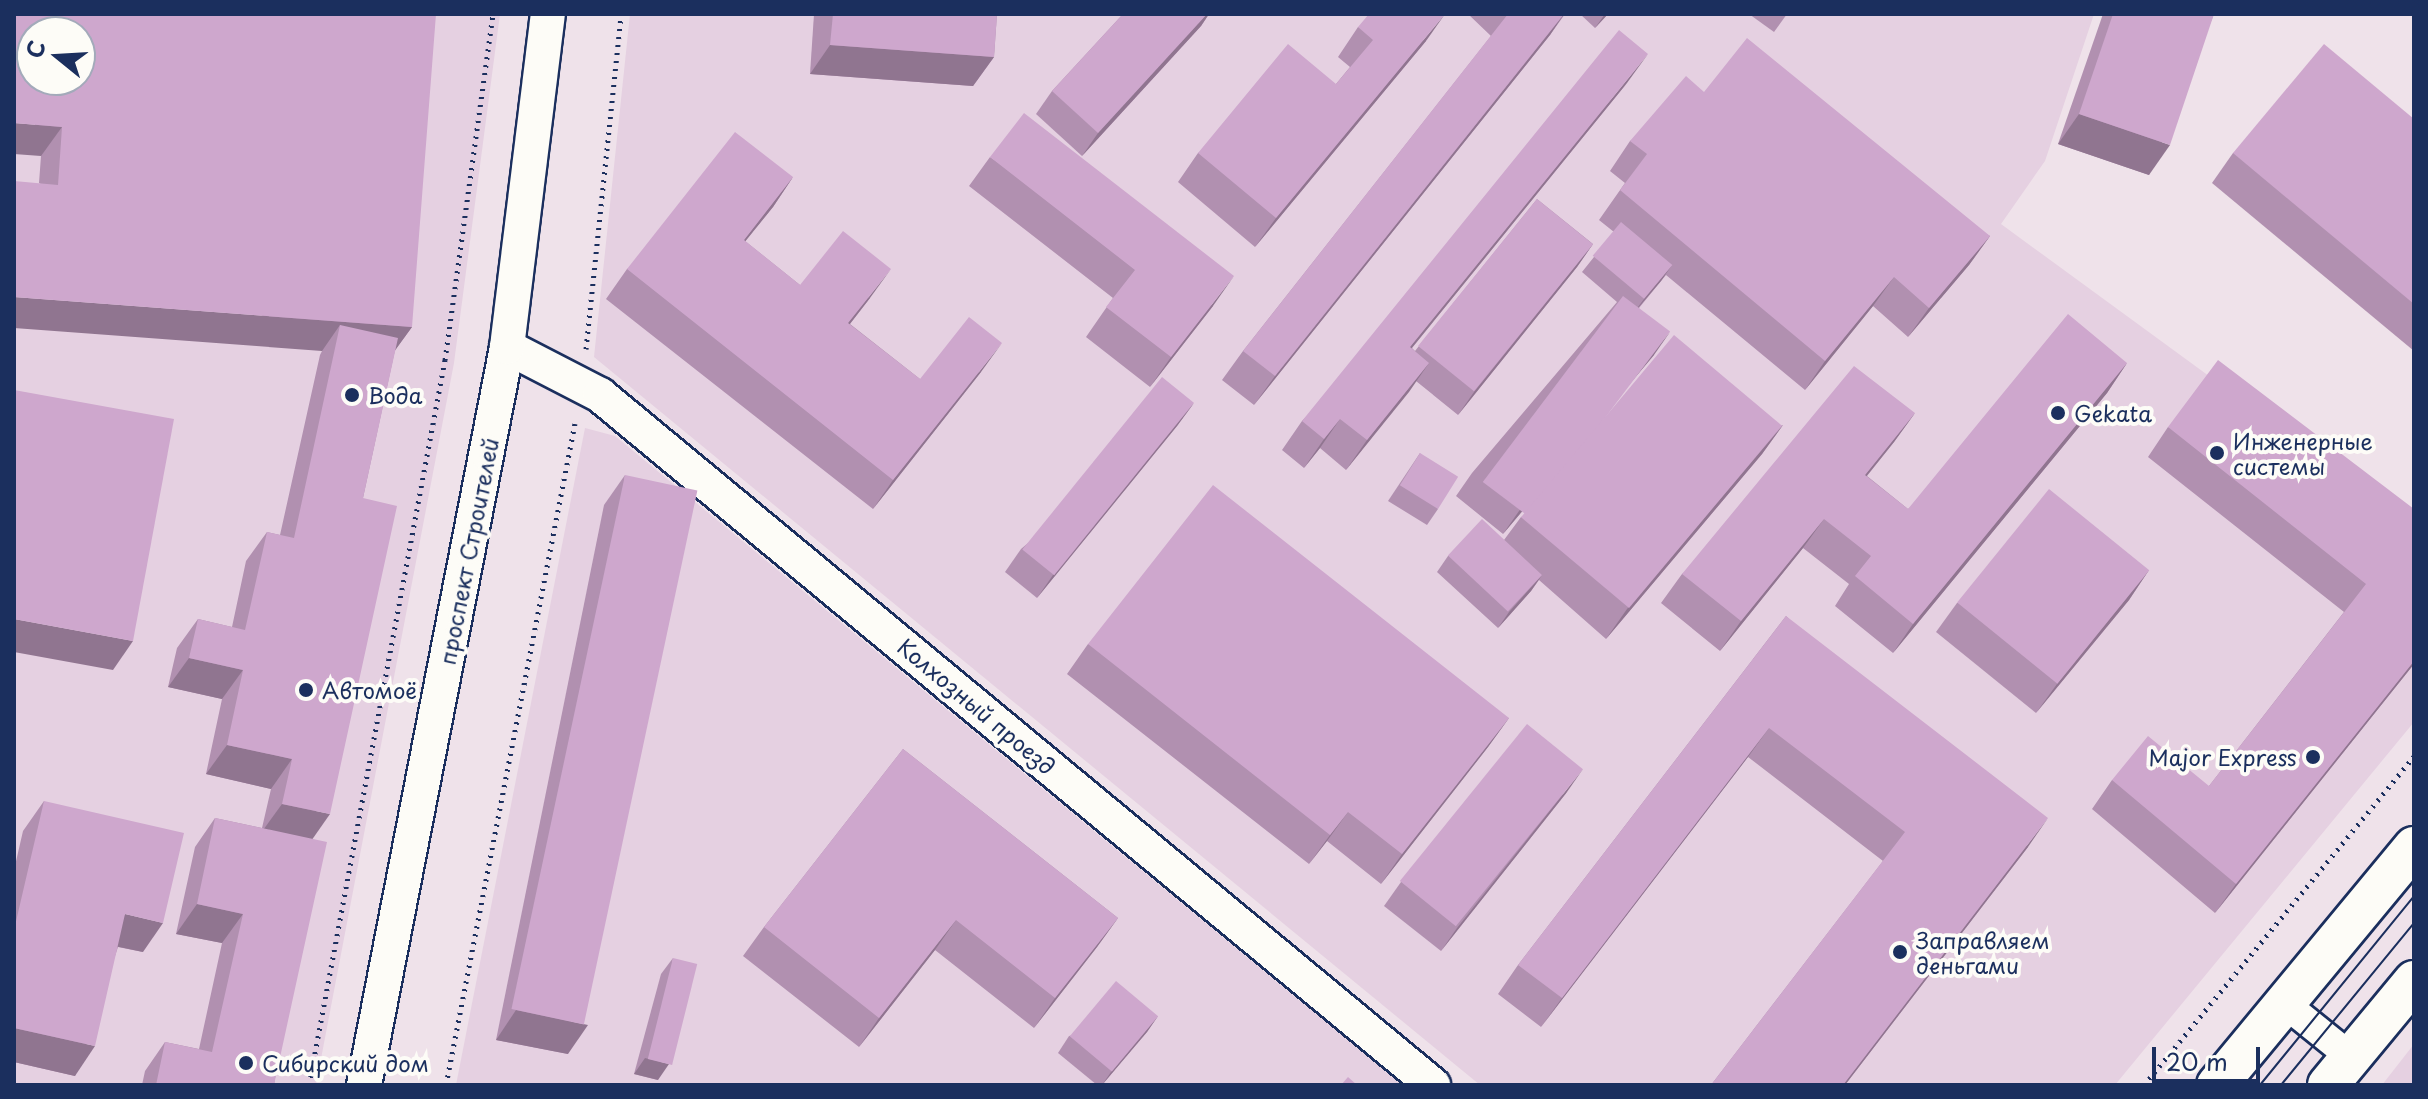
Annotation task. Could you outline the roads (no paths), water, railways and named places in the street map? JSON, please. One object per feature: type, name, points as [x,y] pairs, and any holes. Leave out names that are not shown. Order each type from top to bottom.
[{"type":"main road","points":[[2217,1085],[2284,1003],[2408,866]]},
{"type":"main road","points":[[2340,1071],[2414,981]]},
{"type":"street","name":"проспект Строителей","points":[[364,1085],[507,347],[548,14]]},
{"type":"street","name":"Колхозный проезд","points":[[507,347],[600,395],[1433,1085]]},
{"type":"street","points":[[2284,1003],[2340,1071]]},
{"type":"tram line","points":[[2260,1085],[2414,896]]},
{"type":"tram line","points":[[2281,1085],[2414,923]]},
{"type":"place","name":"Вода","points":[[352,395]]},
{"type":"place","name":"Gekata","points":[[2058,413]]},
{"type":"place","name":"Инженерные системы","points":[[2217,453]]},
{"type":"place","name":"Автомоё","points":[[306,690]]},
{"type":"place","name":"Major Express","points":[[2313,757]]},
{"type":"place","name":"Заправляем деньгами","points":[[1900,952]]},
{"type":"place","name":"Сибирский дом","points":[[246,1063]]}]
